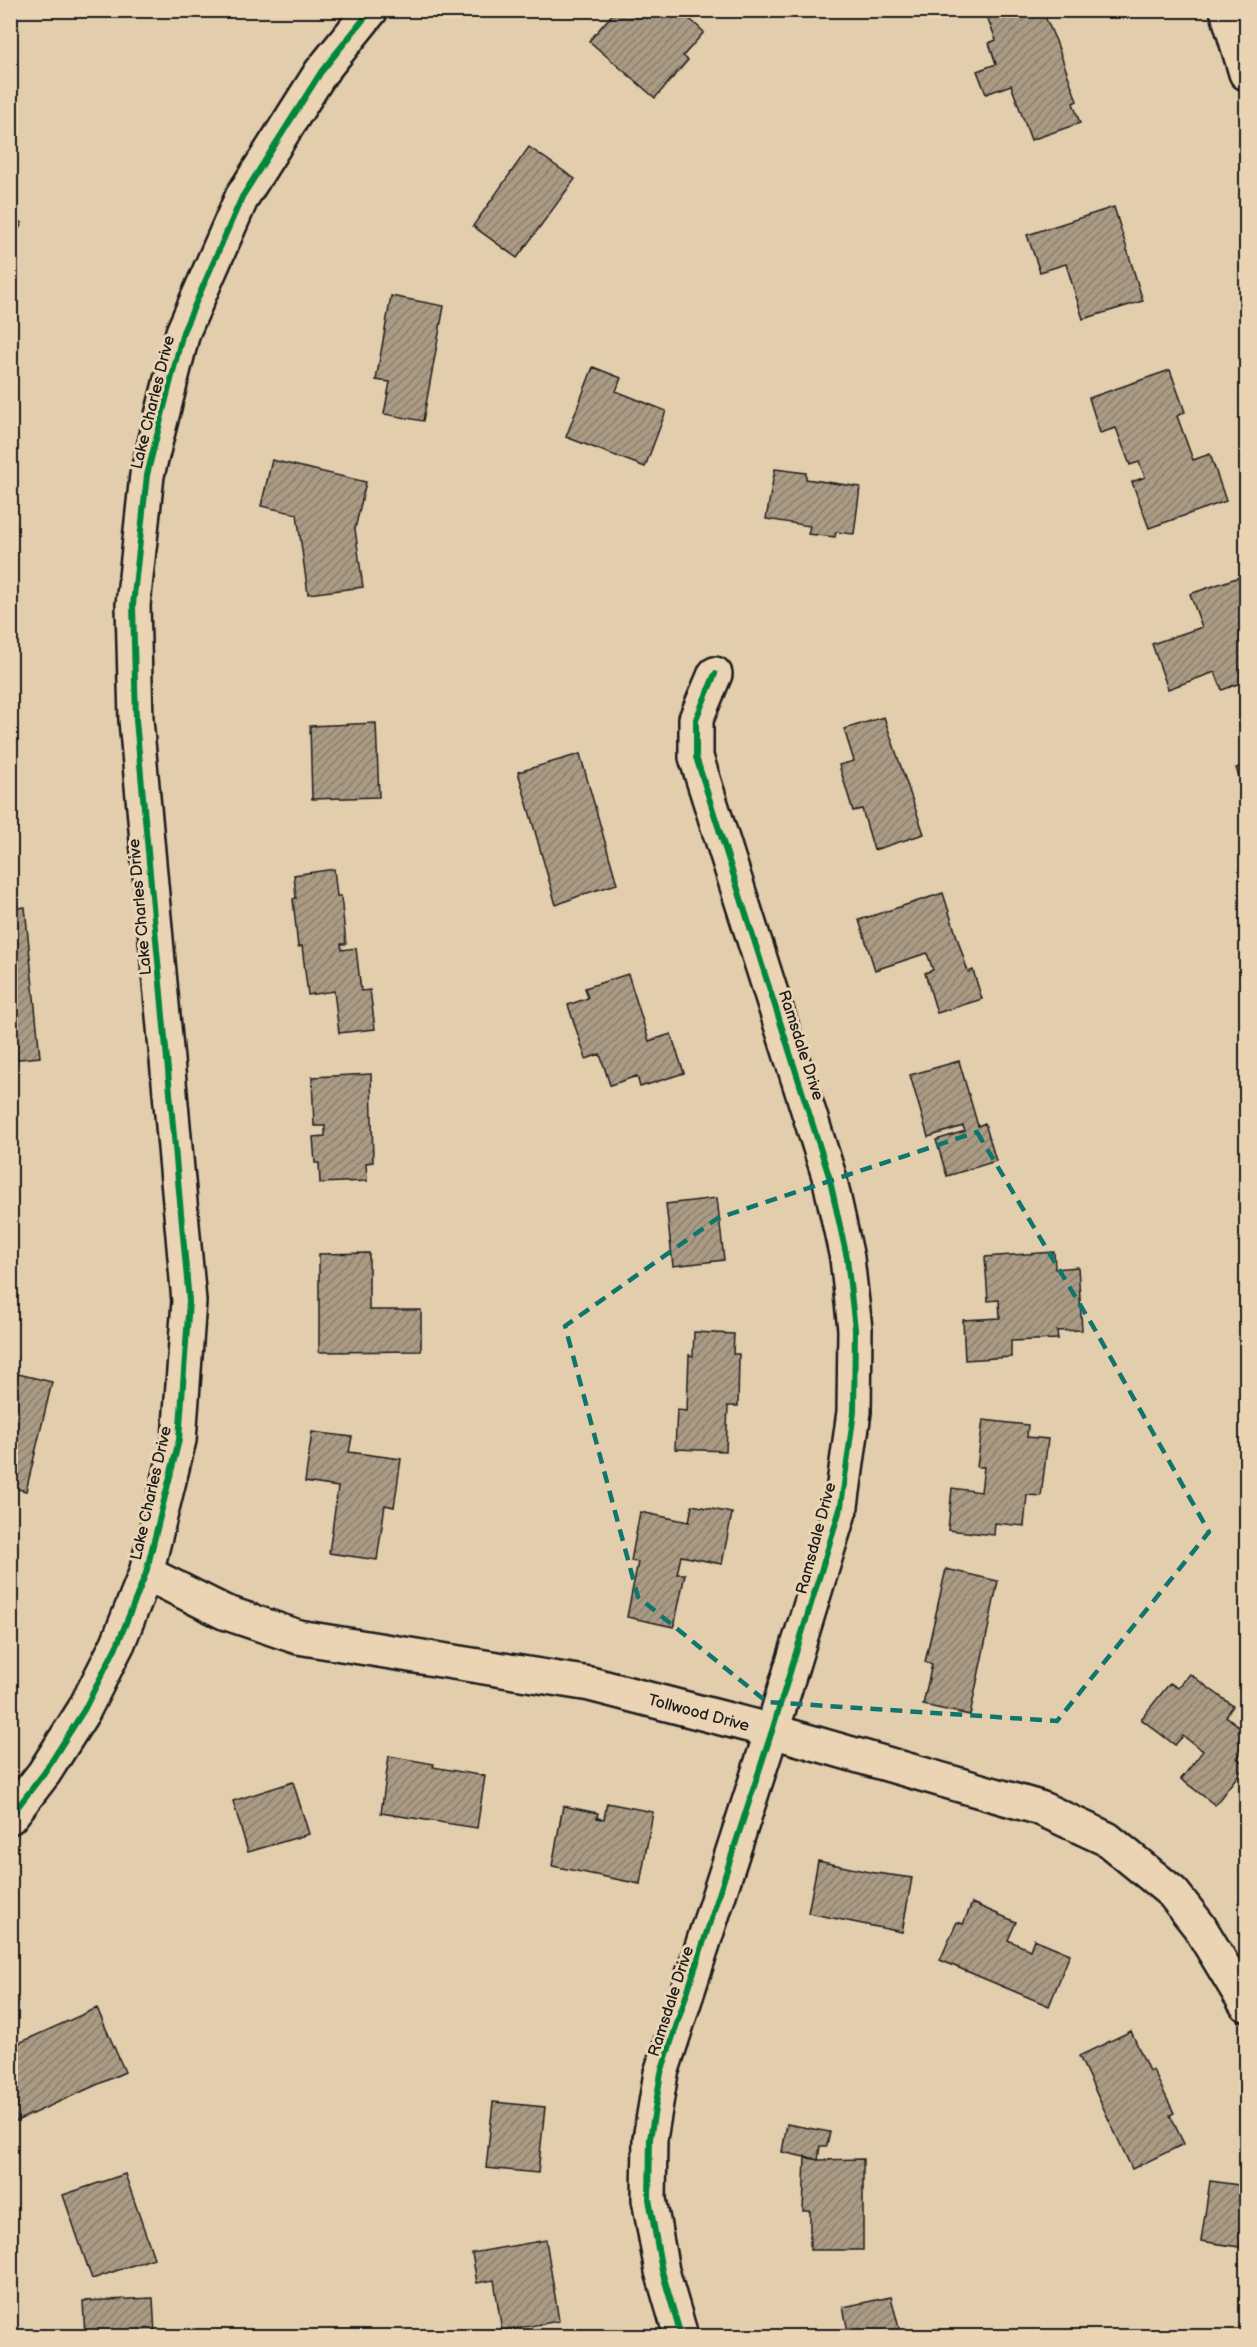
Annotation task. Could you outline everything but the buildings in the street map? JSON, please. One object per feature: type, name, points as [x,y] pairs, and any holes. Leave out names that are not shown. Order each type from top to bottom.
[{"type":"street","name":"Lake Charles Drive","points":[[10,1817],[44,1773],[84,1710],[117,1643],[146,1573],[179,1440],[189,1300],[136,720],[133,605],[147,475],[183,332],[242,196],[321,72],[371,10]]},
{"type":"street","points":[[1227,10],[1246,73]]},
{"type":"street","name":"Ramsdale Drive","points":[[681,2337],[662,2271],[649,2199],[650,2139],[661,2073],[772,1731],[841,1506],[854,1412],[855,1329],[847,1258],[830,1176],[696,757],[696,719],[715,674]]},
{"type":"street","name":"Tollwood Drive","points":[[146,1573],[224,1612],[298,1637],[590,1684],[772,1731],[1040,1808],[1107,1839],[1173,1893],[1199,1926],[1246,2004]]},
{"type":"highlighted area","points":[[977,1132],[1094,1328],[1209,1532],[1057,1721],[767,1702],[638,1597],[565,1326],[718,1218]]},
{"type":"cycle path","points":[[10,1817],[44,1773],[84,1710],[118,1643],[146,1573],[179,1440],[189,1301],[136,720],[133,605],[147,475],[183,332],[242,197],[321,72],[371,10]]},
{"type":"cycle path","points":[[681,2336],[662,2271],[649,2199],[650,2139],[661,2073],[772,1731],[841,1506],[854,1412],[855,1329],[847,1258],[829,1176],[696,757],[696,719],[715,674]]}]
